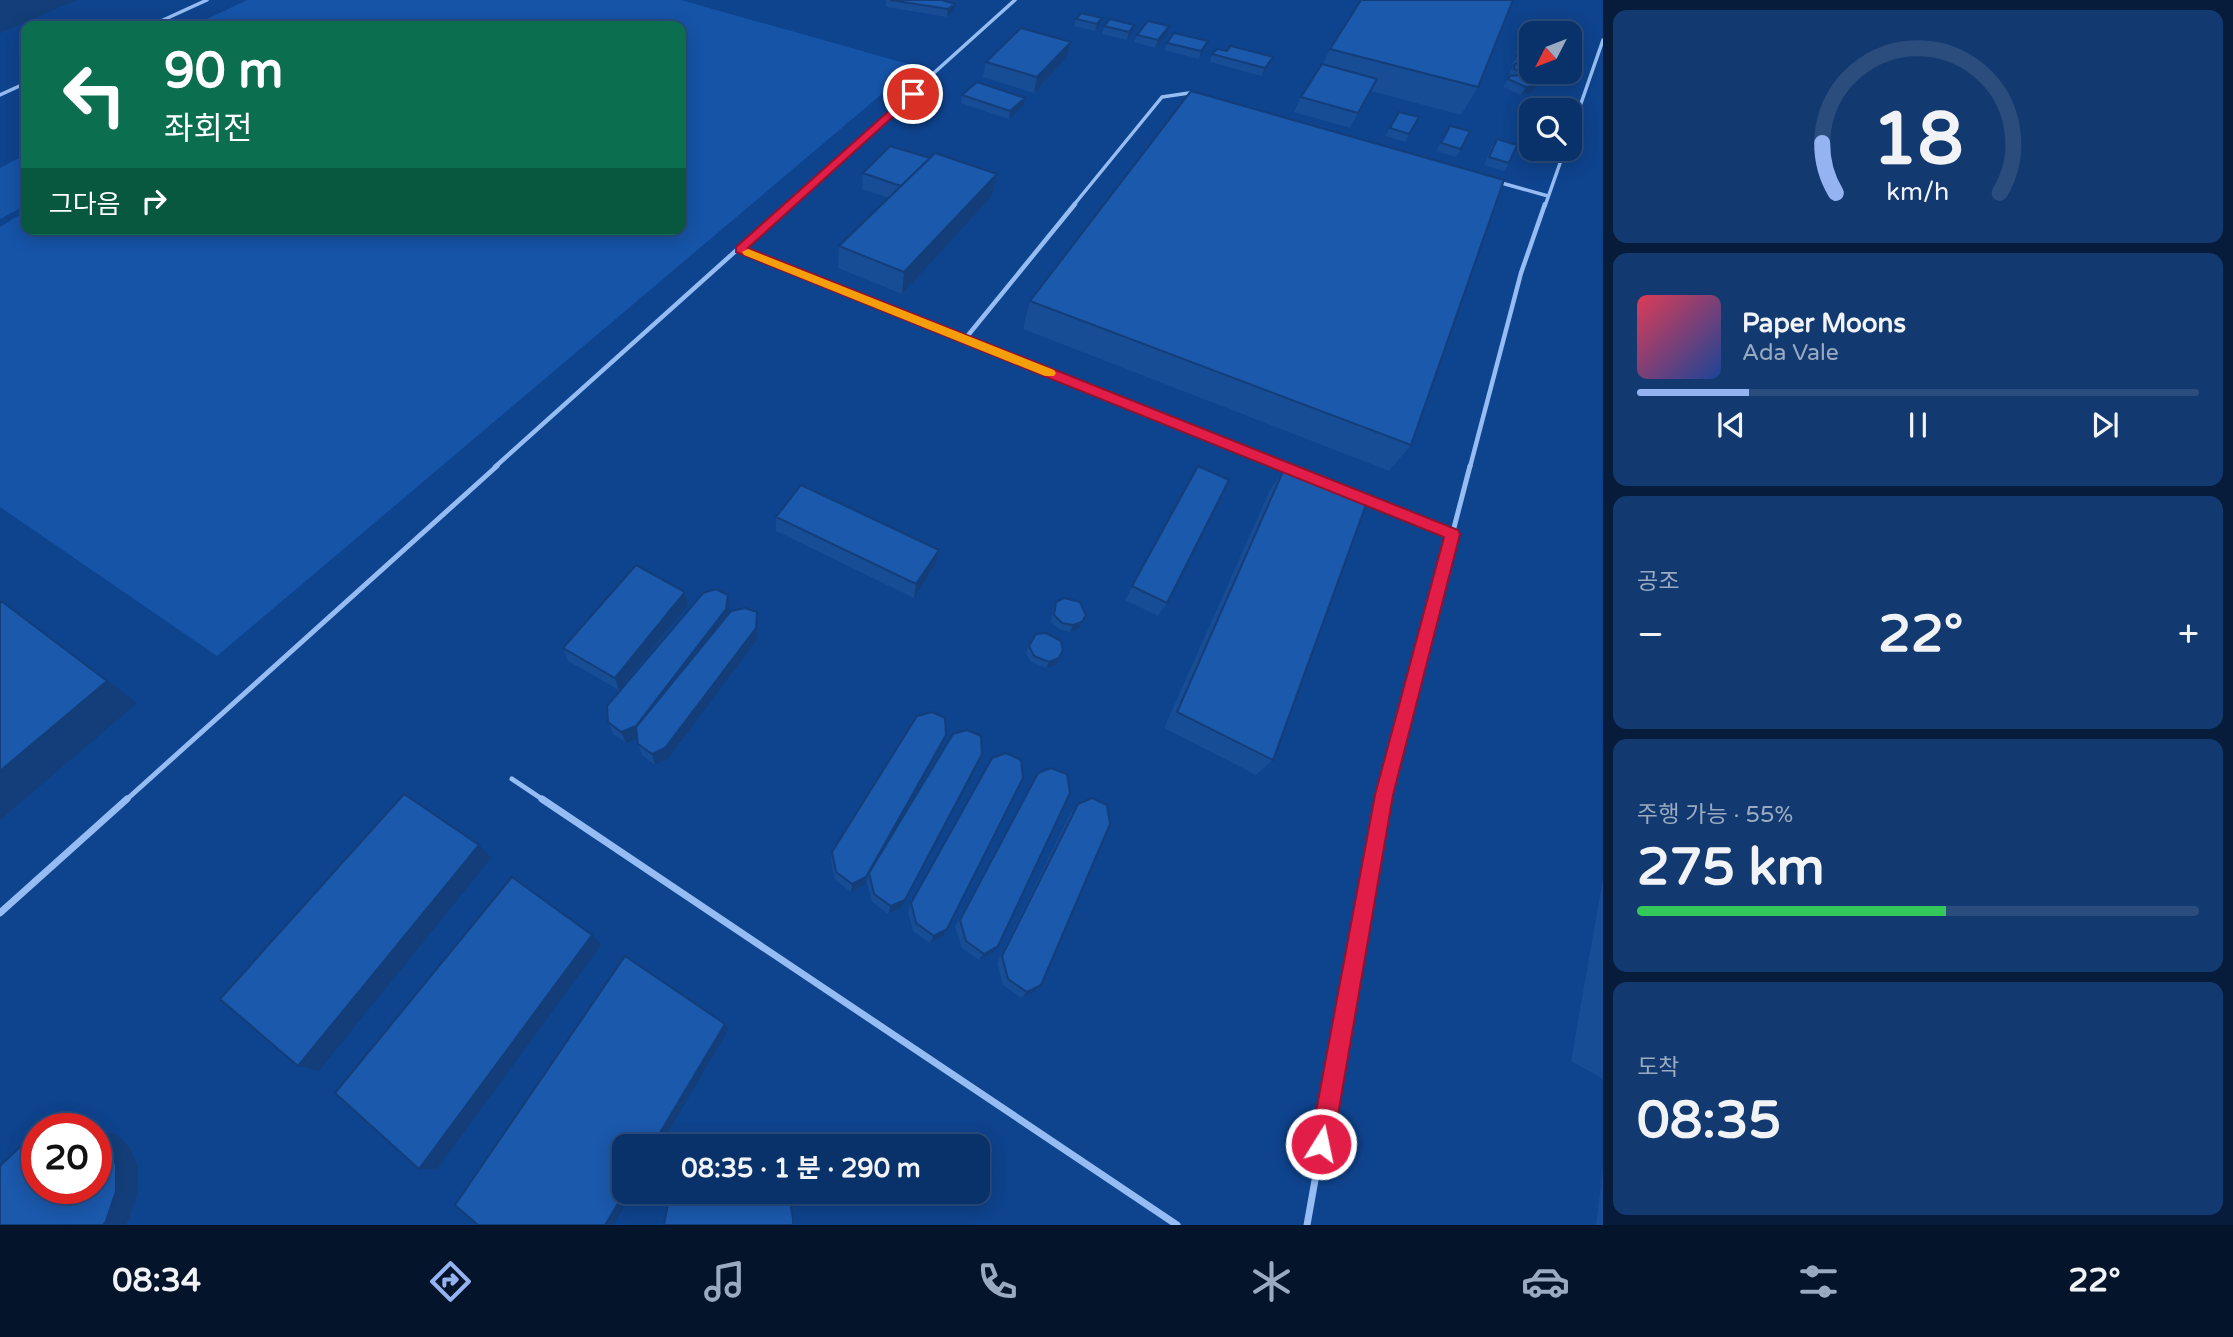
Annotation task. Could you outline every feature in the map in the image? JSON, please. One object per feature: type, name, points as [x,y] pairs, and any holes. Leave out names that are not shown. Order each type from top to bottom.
[{"type":"lane","points":[[161,21],[207,0]]},
{"type":"lane","points":[[0,913],[1015,0]]},
{"type":"lane","points":[[1582,100],[1603,40]]},
{"type":"lane","points":[[0,95],[21,85]]},
{"type":"lane","points":[[965,339],[1163,97],[1189,93],[1202,97]]},
{"type":"lane","points":[[1307,1225],[1384,795],[1521,273],[1561,161]]},
{"type":"lane","points":[[1495,181],[1548,196]]},
{"type":"lane","points":[[740,249],[1452,534]]},
{"type":"lane","points":[[512,779],[1177,1225]]},
{"type":"shaded area","points":[[247,0],[681,0],[915,66],[217,656],[0,507],[0,227],[21,214],[21,235],[686,235],[686,21],[203,21]]},
{"type":"shaded area","points":[[21,159],[21,208],[0,219],[0,168]]},
{"type":"building","points":[[890,0],[942,0],[955,4],[948,9]]},
{"type":"building","points":[[1361,0],[1513,0],[1478,87],[1330,49]]},
{"type":"building","points":[[1081,13],[1102,18],[1097,24],[1076,19]]},
{"type":"building","points":[[1110,19],[1134,25],[1129,32],[1104,26]]},
{"type":"building","points":[[1148,21],[1169,26],[1158,40],[1137,35]]},
{"type":"building","points":[[1021,28],[1071,42],[1037,77],[986,62]]},
{"type":"building","points":[[1174,33],[1208,41],[1201,51],[1167,43]]},
{"type":"building","points":[[1231,46],[1273,57],[1265,68],[1212,54],[1217,49],[1227,51]]},
{"type":"building","points":[[1322,64],[1377,79],[1358,113],[1301,97]]},
{"type":"building","points":[[1519,75],[1519,84],[1508,79],[1510,76]]},
{"type":"building","points":[[977,82],[1025,98],[1010,111],[962,95]]},
{"type":"building","points":[[1519,84],[1536,84],[1536,86],[1526,87]]},
{"type":"building","points":[[1191,91],[1504,180],[1411,445],[1030,301]]},
{"type":"building","points":[[1399,112],[1419,117],[1409,134],[1390,128]]},
{"type":"building","points":[[1450,126],[1470,131],[1461,149],[1441,143]]},
{"type":"building","points":[[1497,139],[1517,145],[1509,163],[1489,157]]},
{"type":"building","points":[[890,146],[930,158],[901,186],[863,173]]},
{"type":"building","points":[[935,153],[997,174],[904,272],[839,246]]},
{"type":"building","points":[[1198,466],[1229,480],[1167,603],[1132,586]]},
{"type":"building","points":[[1284,469],[1367,502],[1273,760],[1177,712]]},
{"type":"building","points":[[801,485],[939,550],[916,584],[776,517]]},
{"type":"building","points":[[636,565],[685,592],[615,678],[563,648]]},
{"type":"building","points":[[716,589],[728,595],[726,609],[636,726],[621,732],[608,722],[607,706],[703,593]]},
{"type":"building","points":[[1064,598],[1080,602],[1086,615],[1082,622],[1073,625],[1062,623],[1054,615],[1056,602]]},
{"type":"building","points":[[0,600],[107,681],[0,771]]},
{"type":"building","points":[[745,608],[757,612],[756,628],[665,748],[652,754],[638,744],[636,727],[731,611]]},
{"type":"building","points":[[1046,633],[1061,641],[1063,650],[1059,658],[1049,662],[1034,656],[1029,646],[1036,634]]},
{"type":"building","points":[[932,712],[945,718],[946,735],[866,877],[852,884],[836,872],[832,852],[917,716]]},
{"type":"building","points":[[967,730],[981,736],[982,754],[905,900],[891,906],[874,894],[869,873],[953,734]]},
{"type":"building","points":[[1006,753],[1021,760],[1023,778],[947,929],[934,936],[916,923],[911,903],[992,758]]},
{"type":"building","points":[[1051,768],[1067,774],[1070,793],[998,946],[984,954],[966,941],[960,920],[1038,773]]},
{"type":"building","points":[[404,794],[479,845],[298,1066],[220,999]]},
{"type":"building","points":[[1092,798],[1107,805],[1110,824],[1041,985],[1027,992],[1008,979],[1002,956],[1078,804]]},
{"type":"building","points":[[512,877],[592,935],[419,1169],[335,1093]]},
{"type":"building","points":[[625,956],[725,1024],[659,1134],[612,1134],[612,1204],[618,1204],[605,1225],[478,1225],[455,1205]]},
{"type":"building","points":[[21,1146],[21,1204],[112,1204],[106,1221],[103,1225],[0,1225],[0,1166]]},
{"type":"building","points":[[112,1155],[116,1165],[116,1191],[112,1203]]},
{"type":"building","points":[[668,1204],[790,1204],[793,1218],[793,1225],[664,1225]]},
{"type":"slow traffic","points":[[748,252],[1050,373]]},
{"type":"route","points":[[913,94],[740,249],[1452,534],[1384,795],[1321,1144]]}]
